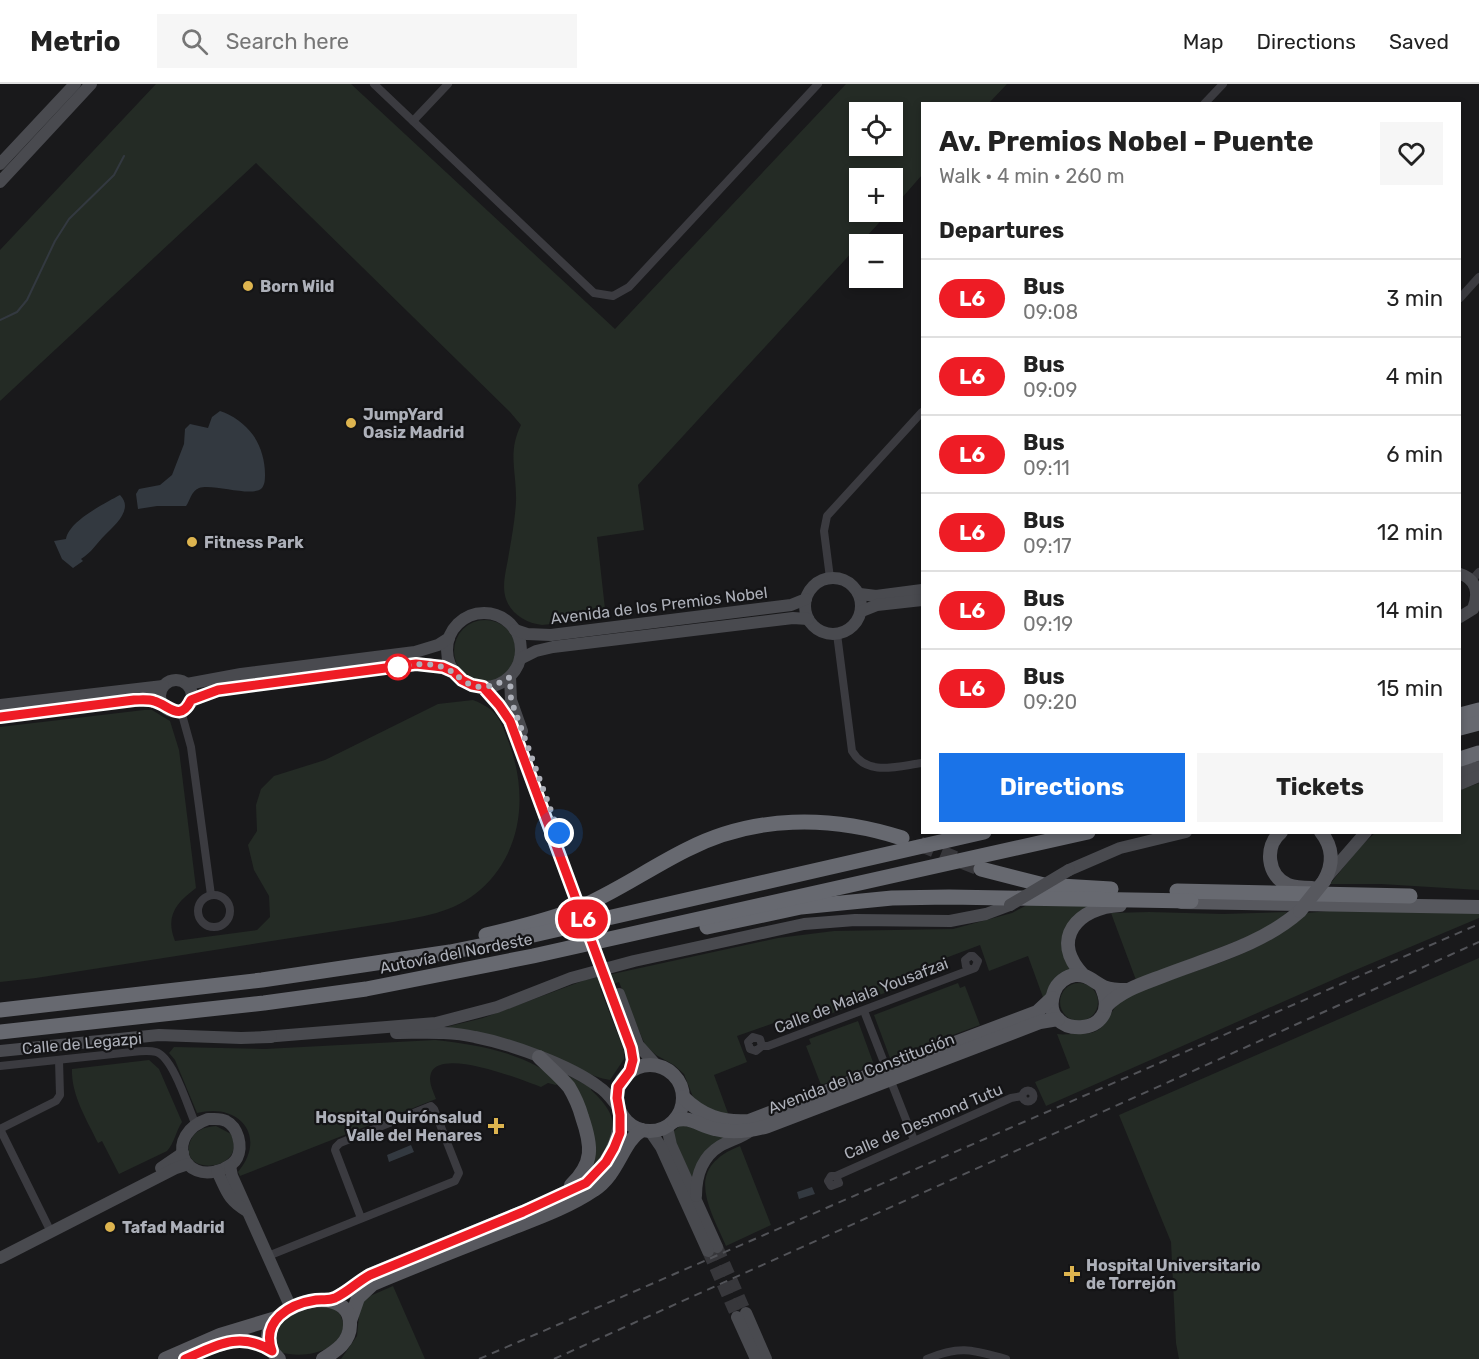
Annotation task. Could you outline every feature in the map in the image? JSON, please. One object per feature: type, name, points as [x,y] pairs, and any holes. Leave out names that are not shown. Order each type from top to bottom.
[{"type":"highway","points":[[1461,715],[1479,710]]},
{"type":"highway","points":[[1461,728],[1479,723]]},
{"type":"highway","points":[[1461,749],[1479,744]]},
{"type":"highway","points":[[1461,759],[1479,753]]},
{"type":"highway","points":[[362,966],[527,925],[573,910],[609,893],[686,850],[716,836],[751,826],[816,821],[876,829],[902,838]]},
{"type":"highway","name":"Autovía del Nordeste","points":[[0,1010],[262,980],[362,966],[529,936],[975,834]]},
{"type":"highway","name":"Autovía del Nordeste","points":[[0,1032],[264,1003],[366,989],[533,956],[1079,834]]},
{"type":"highway","points":[[981,869],[1044,885],[1097,889],[1410,896]]},
{"type":"highway","points":[[366,989],[440,983],[801,907],[892,898],[938,897],[1191,901]]},
{"type":"main road","points":[[1279,834],[1273,842],[1270,862],[1274,873],[1288,885],[1410,896],[1479,898]]},
{"type":"main road","points":[[1127,990],[1111,990],[1083,975],[1072,975],[1055,988],[1052,998],[1054,1013],[1066,1025],[1076,1029],[1086,1028],[1095,1023],[1106,1006],[1127,990],[1272,932],[1300,911],[1325,879],[1331,862],[1331,852],[1328,841],[1323,834]]},
{"type":"main road","points":[[1083,975],[1068,951],[1069,934],[1077,920],[1091,910],[1109,906],[1191,901],[1479,907]]},
{"type":"main road","points":[[1101,986],[1106,1006]]},
{"type":"main road","name":"Avenida de la Constitución","points":[[670,1124],[689,1118],[715,1129],[750,1131],[1037,1012],[1052,998]]},
{"type":"main road","name":"Avenida de la Constitución","points":[[683,1097],[706,1116],[730,1121],[749,1121],[1040,1022],[1058,1019]]},
{"type":"main road","points":[[539,1057],[557,1073],[577,1101],[590,1141],[590,1152],[583,1172],[556,1197]]},
{"type":"main road","points":[[331,1300],[348,1292],[370,1275],[586,1183],[606,1162],[620,1133],[618,1087],[630,1071],[645,1065],[657,1066],[674,1075],[680,1084],[683,1097],[682,1109],[670,1124],[634,1135],[605,1182],[593,1191],[543,1216],[373,1284],[358,1298],[350,1332],[331,1357]]},
{"type":"main road","points":[[619,1111],[627,1123],[646,1131]]},
{"type":"main road","points":[[165,1359],[220,1335],[276,1318],[291,1308],[315,1300],[331,1300],[338,1303],[346,1311],[351,1321]]},
{"type":"main road","points":[[276,1318],[269,1335],[276,1355]]},
{"type":"main road","points":[[185,1359],[239,1339],[256,1342],[276,1355]]},
{"type":"street","points":[[0,164],[75,84]]},
{"type":"street","points":[[0,182],[91,84]]},
{"type":"street","points":[[374,84],[594,293],[613,296],[629,287],[818,84]]},
{"type":"street","points":[[413,121],[448,84]]},
{"type":"street","points":[[1206,102],[1223,84]]},
{"type":"street","points":[[1461,297],[1479,277]]},
{"type":"street","points":[[830,578],[824,531],[827,516],[921,413]]},
{"type":"street","points":[[1461,616],[1467,614],[1477,602],[1475,576]]},
{"type":"street","points":[[830,578],[839,578],[855,587],[860,594],[862,611],[853,627],[837,634],[820,631],[808,619],[805,609],[806,599],[814,585],[830,578]]},
{"type":"street","points":[[860,594],[876,596],[921,590]]},
{"type":"street","name":"Avenida de los Premios Nobel","points":[[515,630],[527,634],[551,635],[791,605],[806,599]]},
{"type":"street","points":[[862,611],[877,605],[921,600]]},
{"type":"street","points":[[187,684],[241,674],[415,652],[438,645],[448,638],[455,626],[466,617],[475,614],[493,614],[504,619],[515,630],[521,649],[520,659],[510,677],[498,685],[483,687],[472,685],[462,680],[454,672],[448,661],[448,638]]},
{"type":"street","name":"Avenida de los Premios Nobel","points":[[520,659],[536,651],[564,646],[793,618],[808,619]]},
{"type":"street","points":[[837,634],[852,751],[857,760],[872,768],[921,763]]},
{"type":"street","points":[[191,700],[218,690],[416,664],[436,666],[454,672]]},
{"type":"street","points":[[510,677],[511,700],[548,814]]},
{"type":"street","points":[[0,705],[163,686],[175,680],[187,684],[191,700],[188,706],[181,711],[170,711],[162,704],[148,700],[134,700],[0,717]]},
{"type":"street","points":[[162,704],[160,692],[163,686]]},
{"type":"street","points":[[483,687],[510,721],[548,814],[616,995],[638,1045],[657,1066]]},
{"type":"street","points":[[181,711],[191,747],[211,895]]},
{"type":"street","points":[[1461,772],[1479,767]]},
{"type":"street","points":[[1461,784],[1479,776]]},
{"type":"street","points":[[264,1037],[435,1023],[455,1019],[497,1007],[571,978],[624,963],[804,924],[855,920],[950,921],[986,914],[1010,905],[1069,870],[1120,848],[1178,834]]},
{"type":"street","points":[[1325,879],[1364,834]]},
{"type":"street","name":"Calle de Malala Yousafzai","points":[[762,1046],[768,1046],[864,1011],[964,973],[969,969]]},
{"type":"street","points":[[616,995],[631,1048],[633,1060],[630,1071]]},
{"type":"street","points":[[864,1011],[914,1140]]},
{"type":"street","points":[[0,1051],[159,1035],[241,1038],[436,1032],[474,1036],[539,1057],[582,1076],[600,1087],[619,1111]]},
{"type":"street","name":"Calle de Legazpi","points":[[0,1066],[148,1051],[159,1052],[170,1064],[195,1123]]},
{"type":"street","points":[[50,1229],[0,1129],[56,1101],[60,1095],[59,1060]]},
{"type":"street","name":"Calle de Desmond Tutu","points":[[836,1176],[1011,1098],[1022,1096]]},
{"type":"street","points":[[268,1256],[455,1181],[459,1173],[434,1108],[431,1106],[340,1143],[336,1147],[335,1150],[361,1218]]},
{"type":"street","points":[[0,1258],[172,1162],[185,1159],[201,1171],[217,1171],[230,1166],[237,1157],[240,1143],[234,1128],[226,1121],[218,1119],[195,1123],[184,1138],[185,1159]]},
{"type":"street","points":[[646,1131],[661,1147],[713,1249],[696,1200],[671,1145],[670,1124]]},
{"type":"street","points":[[696,1200],[697,1178],[707,1157],[720,1146],[750,1131]]},
{"type":"street","points":[[230,1166],[232,1176],[291,1308]]},
{"type":"street","points":[[217,1171],[230,1198],[248,1211]]},
{"type":"street","points":[[0,1250],[50,1229]]},
{"type":"street","points":[[756,1359],[742,1315],[766,1359]]},
{"type":"street","points":[[927,1359],[947,1350],[958,1349],[982,1352],[1006,1359]]},
{"type":"shaded area","points":[[156,84],[351,84],[615,329],[846,84],[1007,84],[990,102],[921,102],[921,176],[903,197],[903,168],[849,168],[849,222],[880,222],[869,234],[849,234],[849,256],[638,485],[644,530],[597,537],[606,618],[542,625],[525,620],[515,613],[508,604],[505,594],[504,582],[516,508],[514,445],[521,425],[256,163],[0,401],[0,250]]},
{"type":"shaded area","points":[[220,411],[238,420],[256,439],[264,464],[265,480],[262,488],[250,492],[213,487],[199,488],[192,494],[186,506],[157,506],[138,509],[136,494],[139,489],[160,485],[172,475],[184,444],[185,429],[190,424],[208,428],[212,417]]},
{"type":"shaded area","points":[[120,495],[125,506],[122,516],[81,559],[83,561],[73,568],[62,559],[54,541],[66,539],[80,519]]},
{"type":"shaded area","points":[[479,620],[491,620],[507,629],[514,639],[516,651],[514,663],[507,673],[491,682],[479,682],[468,677],[459,668],[454,657],[454,645],[459,634],[468,625]]},
{"type":"shaded area","points":[[473,700],[493,712],[503,728],[515,762],[520,802],[513,840],[505,858],[494,875],[470,898],[436,913],[400,921],[0,982],[0,727],[144,710],[152,710],[170,721],[179,750],[196,888],[174,911],[171,924],[175,941],[257,930],[270,917],[269,896],[254,870],[248,845],[257,831],[256,805],[261,789],[274,776],[325,760],[438,704]]},
{"type":"shaded area","points":[[1479,783],[1479,890],[1381,884],[1330,884],[1360,847],[1374,834],[1461,834],[1461,790]]},
{"type":"shaded area","points":[[1027,905],[1091,905],[1073,918],[1073,970],[1044,1000],[1028,956],[989,971],[980,945],[943,959],[947,969],[778,1034],[774,1023],[737,1036],[747,1062],[714,1075],[729,1116],[712,1112],[693,1097],[684,1074],[645,1045],[619,982],[600,988],[624,1050],[624,1059],[610,1080],[595,1076],[527,1047],[446,1027],[483,1018],[585,980],[778,938],[834,931],[953,929],[1012,913]]},
{"type":"shaded area","points":[[1329,911],[1479,913],[1479,918],[1046,1106],[1035,1082],[1070,1068],[1057,1034],[1095,1032],[1103,1026],[1119,1002],[1132,994],[1248,951],[1289,928],[1306,913]]},
{"type":"shaded area","points":[[1287,912],[1280,920],[1260,932],[1136,980],[1111,913],[1223,914]]},
{"type":"shaded area","points":[[1479,958],[1479,1359],[1179,1359],[1176,1343],[1171,1242],[1119,1115]]},
{"type":"shaded area","points":[[958,983],[960,988],[965,986],[980,1025],[890,1058],[874,1015]]},
{"type":"shaded area","points":[[1079,983],[1093,988],[1098,1002],[1093,1016],[1079,1021],[1065,1016],[1060,1002],[1065,988]]},
{"type":"shaded area","points":[[858,1021],[874,1065],[821,1085],[806,1046],[811,1044],[809,1039]]},
{"type":"shaded area","points":[[435,1040],[468,1044],[516,1057],[532,1063],[560,1082],[556,1085],[548,1083],[541,1087],[465,1064],[450,1063],[438,1066],[430,1076],[436,1099],[240,1176],[238,1172],[247,1159],[250,1146],[249,1135],[244,1125],[236,1117],[225,1113],[212,1111],[197,1113],[175,1060],[169,1053],[174,1047],[265,1049]]},
{"type":"shaded area","points":[[149,1060],[159,1069],[182,1122],[167,1151],[119,1174],[102,1141],[98,1143],[80,1107],[72,1079],[72,1069]]},
{"type":"shaded area","points":[[567,1075],[592,1088],[591,1090],[602,1101],[613,1121],[610,1141],[588,1173],[590,1168]]},
{"type":"shaded area","points":[[681,1125],[731,1137],[693,1180],[674,1139],[674,1131]]},
{"type":"shaded area","points":[[216,1126],[231,1134],[234,1146],[230,1156],[223,1162],[202,1165],[194,1161],[189,1154],[190,1142],[200,1130]]},
{"type":"shaded area","points":[[411,1145],[414,1152],[389,1162],[387,1155]]},
{"type":"shaded area","points":[[740,1146],[771,1225],[726,1246],[708,1202],[705,1189],[706,1176],[712,1165],[723,1155]]},
{"type":"shaded area","points":[[812,1187],[815,1194],[799,1199],[797,1192]]},
{"type":"shaded area","points":[[393,1286],[425,1359],[341,1359],[357,1336],[360,1305],[370,1296]]},
{"type":"shaded area","points":[[331,1306],[340,1314],[344,1325],[335,1342],[328,1348],[309,1354],[280,1352],[275,1340],[276,1331],[281,1323],[299,1312]]},
{"type":"waterway","points":[[0,320],[17,312],[27,300],[55,241],[69,219],[114,175],[124,156]]},
{"type":"tunnel","points":[[920,844],[981,869]]},
{"type":"tunnel","points":[[717,1247],[746,1313]]},
{"type":"tunnel","points":[[708,1251],[737,1317]]},
{"type":"railway","points":[[479,1359],[1479,924]]},
{"type":"railway","points":[[554,1359],[1479,942]]},
{"type":"bus line","name":"L6","points":[[0,717],[134,700],[156,701],[174,712],[185,709],[191,700],[218,690],[416,664],[443,667],[472,685],[483,687],[492,695],[510,721],[631,1048],[633,1060],[630,1071],[618,1087],[620,1133],[606,1162],[586,1183],[573,1191],[370,1275],[348,1292],[331,1300],[315,1300],[282,1313],[271,1326],[269,1343],[272,1351],[256,1342],[239,1339],[185,1359]]},
{"type":"place","name":"Born Wild","points":[[248,286]]},
{"type":"place","name":"JumpYard Oasiz Madrid","points":[[351,423]]},
{"type":"place","name":"Fitness Park","points":[[192,542]]},
{"type":"place","name":"Hospital Quirónsalud Valle del Henares","points":[[496,1126]]},
{"type":"place","name":"Tafad Madrid","points":[[110,1227]]},
{"type":"place","name":"Hospital Universitario de Torrejón","points":[[1072,1274]]},
{"type":"route","points":[[398,667],[429,664],[443,667],[472,685],[483,687],[498,685],[510,677],[511,700],[559,833]]}]
